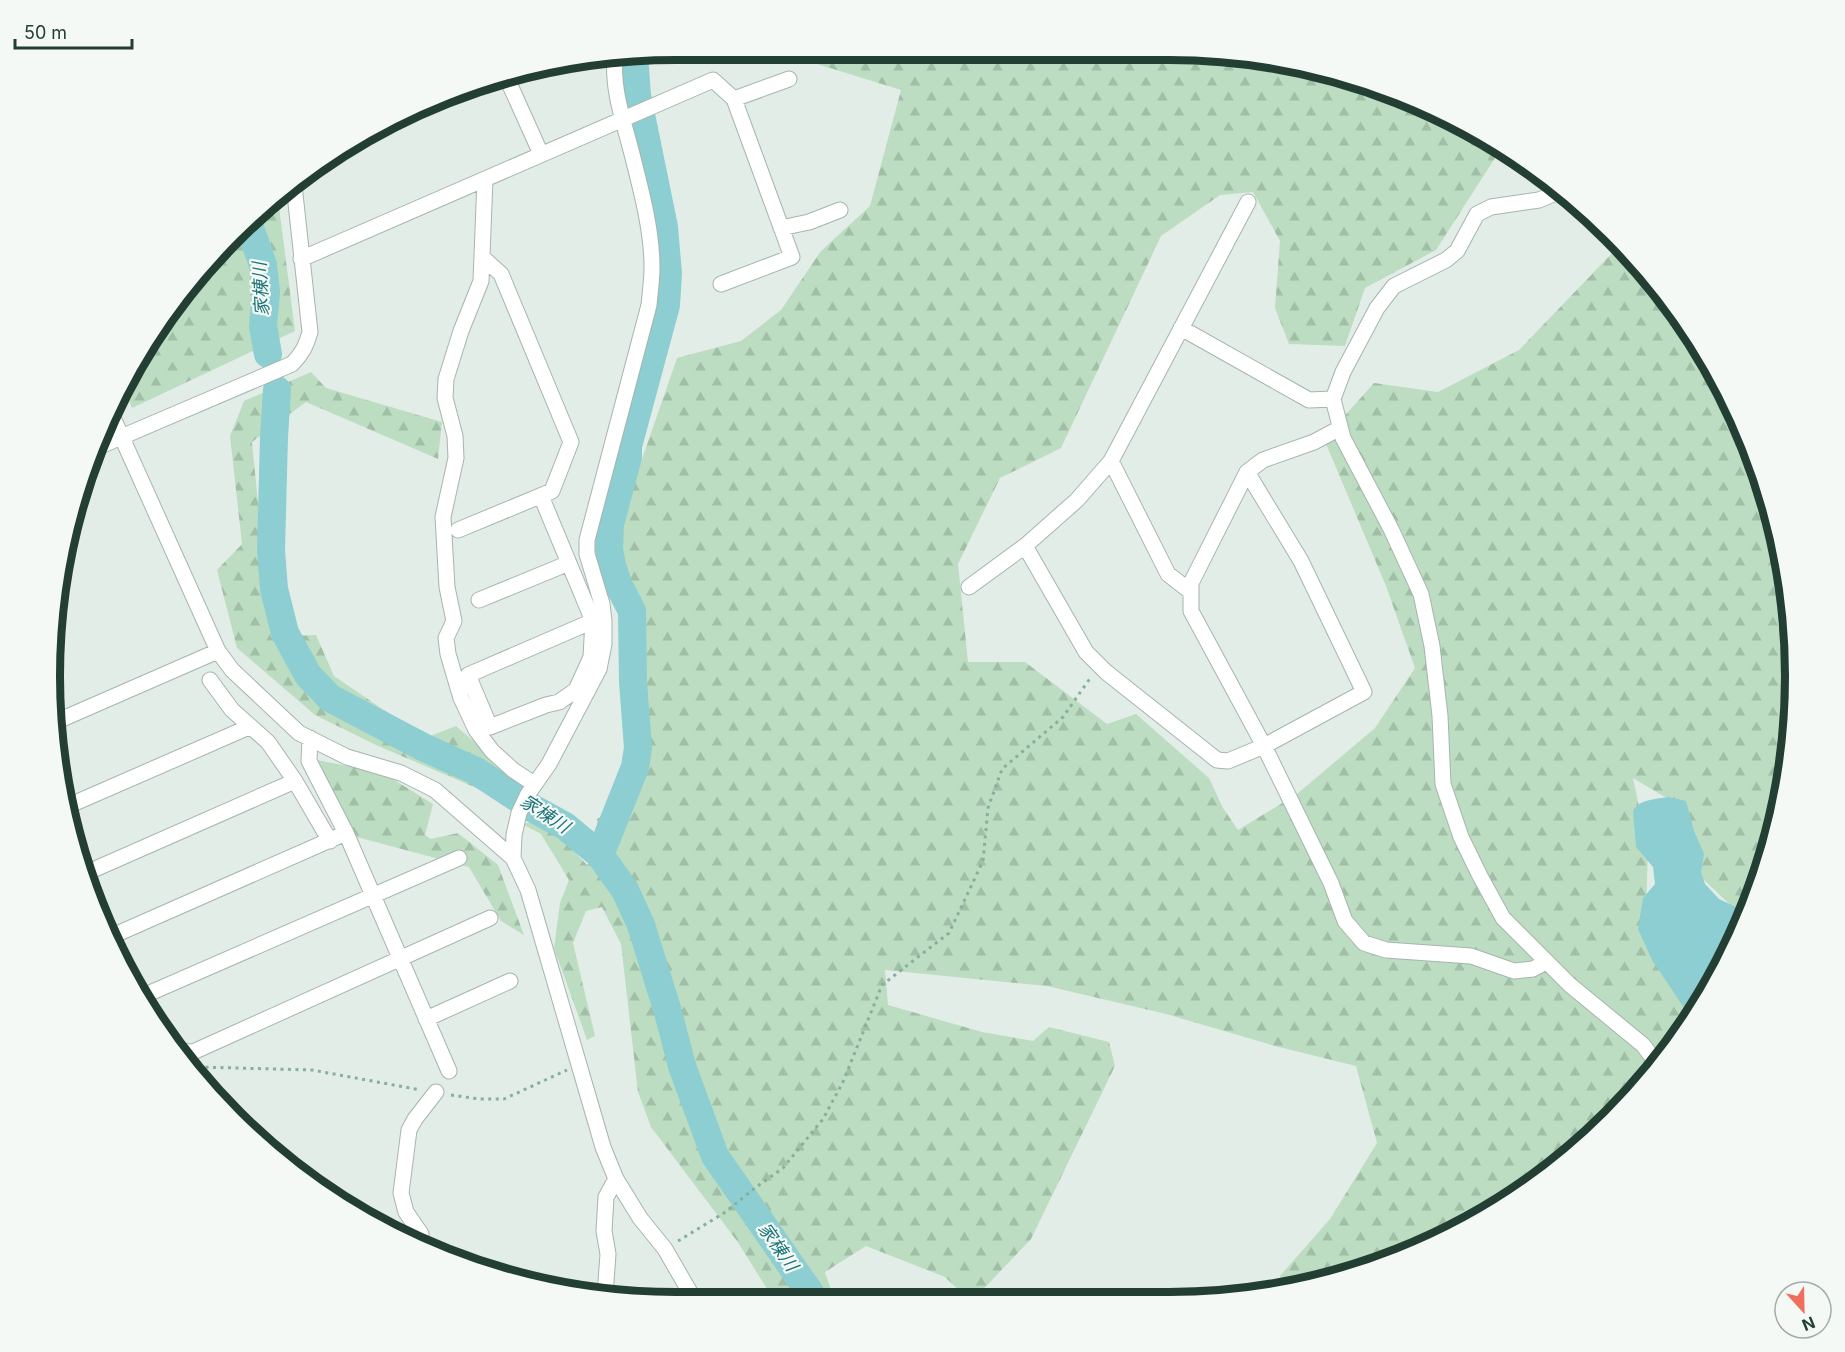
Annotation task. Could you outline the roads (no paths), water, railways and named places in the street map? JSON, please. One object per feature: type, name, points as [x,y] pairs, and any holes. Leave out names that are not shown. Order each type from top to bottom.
[{"type":"street","points":[[513,858],[514,835],[519,813],[531,789],[549,764],[599,669],[604,644],[602,603],[590,569],[587,540],[649,305],[652,270],[647,219],[615,85],[615,63]]},
{"type":"street","points":[[301,258],[713,80],[734,99],[792,257],[722,284]]},
{"type":"street","points":[[734,99],[789,80]]},
{"type":"street","points":[[509,83],[541,154]]},
{"type":"street","points":[[485,179],[482,281],[461,332],[446,379],[446,399],[455,436],[456,458],[443,517],[447,586],[454,621],[446,638],[448,654],[461,698],[476,730],[492,751],[531,789]]},
{"type":"street","points":[[106,443],[292,364],[300,356],[306,346],[309,332],[295,192]]},
{"type":"street","points":[[1553,194],[1539,200],[1491,207],[1477,214],[1457,251],[1446,260],[1394,286],[1377,308],[1343,372],[1333,399],[1340,428],[1421,594],[1432,646],[1440,716],[1443,784],[1461,837],[1503,918],[1570,985],[1643,1045],[1652,1058]]},
{"type":"street","points":[[969,587],[1025,546],[1077,500],[1111,462],[1248,202]]},
{"type":"street","points":[[782,228],[809,222],[840,210]]},
{"type":"street","points":[[458,530],[552,491],[571,442],[501,274],[482,257]]},
{"type":"street","points":[[1181,328],[1310,400],[1333,399]]},
{"type":"street","points":[[115,423],[218,651],[232,670],[299,733],[347,757],[401,773],[435,790],[513,858],[528,890],[603,1147],[616,1179],[640,1218],[665,1249],[690,1292]]},
{"type":"street","points":[[1340,428],[1314,442],[1263,460],[1246,472],[1191,583],[1191,611],[1264,746],[1330,883],[1345,921],[1364,944],[1386,950],[1471,956],[1514,971],[1533,969],[1546,962]]},
{"type":"street","points":[[1111,462],[1168,574],[1191,592]]},
{"type":"street","points":[[1025,546],[1086,652],[1106,672],[1217,760],[1228,761],[1264,746],[1364,692],[1301,561],[1246,472]]},
{"type":"street","points":[[541,496],[593,621],[591,657],[576,690],[559,702],[490,727],[468,675],[593,621]]},
{"type":"street","points":[[479,600],[569,563]]},
{"type":"street","points":[[61,719],[218,651]]},
{"type":"street","points":[[210,680],[232,710],[268,742],[296,781],[330,841]]},
{"type":"street","points":[[74,803],[249,727]]},
{"type":"street","points":[[310,738],[309,761],[346,833],[449,1071]]},
{"type":"street","points":[[92,870],[296,781]]},
{"type":"street","points":[[117,934],[346,833]]},
{"type":"street","points":[[149,993],[459,858]]},
{"type":"street","points":[[188,1052],[193,1052],[490,918]]},
{"type":"street","points":[[426,1019],[510,981]]},
{"type":"street","points":[[421,1236],[406,1212],[401,1192],[409,1130],[436,1092]]},
{"type":"street","points":[[606,1288],[608,1254],[604,1231],[606,1197],[616,1179]]},
{"type":"water","points":[[1669,797],[1686,801],[1694,831],[1704,854],[1701,872],[1705,884],[1719,899],[1739,909],[1721,948],[1686,1010],[1652,960],[1638,929],[1643,898],[1655,884],[1653,867],[1636,847],[1633,811],[1639,804]]},
{"type":"waterway","points":[[600,855],[635,767],[638,748],[633,682],[632,611],[618,584],[612,566],[609,549],[610,524],[628,457],[628,446],[666,305],[668,274],[664,227],[637,95],[634,61]]},
{"type":"waterway","name":"家棟川","points":[[251,230],[263,265],[266,292],[263,326],[268,354]]},
{"type":"waterway","name":"家棟川","points":[[277,390],[271,550],[274,589],[285,633],[308,675],[330,698],[423,747],[476,771],[534,809],[565,826],[600,855],[625,890],[641,925],[682,1066],[715,1156],[809,1292]]}]
